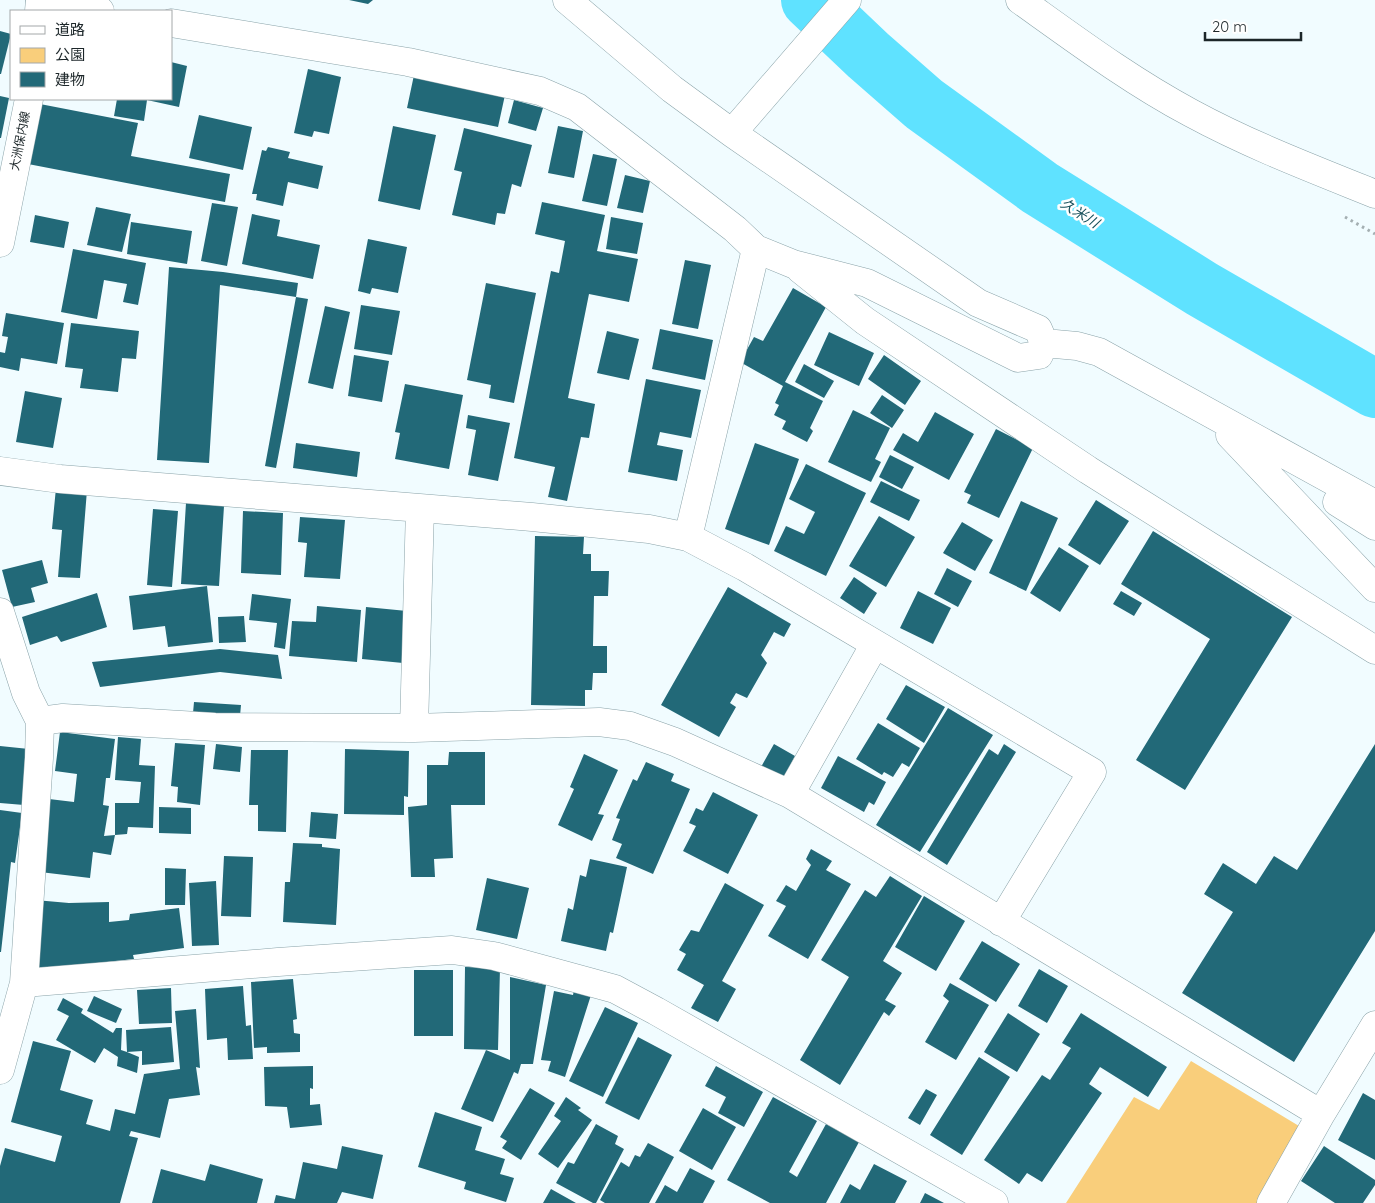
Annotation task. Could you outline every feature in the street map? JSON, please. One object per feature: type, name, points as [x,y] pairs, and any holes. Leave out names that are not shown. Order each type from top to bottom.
[{"type":"street","points":[[172,23],[408,62],[540,91],[577,107],[735,229],[756,249],[793,264],[866,284],[1018,358],[1039,355],[1044,343],[1038,329],[978,302],[732,133],[672,89],[567,0]]},
{"type":"street","points":[[732,133],[847,0]]},
{"type":"street","points":[[1020,0],[1114,68],[1191,113],[1279,155],[1375,194]]},
{"type":"street","points":[[40,4],[91,10]]},
{"type":"street","name":"大洲保内線","points":[[0,243],[29,100]]},
{"type":"street","points":[[688,537],[756,249]]},
{"type":"street","points":[[793,264],[865,321],[1072,459],[1375,650]]},
{"type":"street","points":[[1044,343],[1077,346],[1099,352],[1375,504]]},
{"type":"street","points":[[1099,352],[1375,526]]},
{"type":"street","points":[[1230,435],[1375,588]]},
{"type":"street","points":[[0,471],[60,479],[420,508],[649,529],[688,537],[745,567],[1092,772],[1001,922]]},
{"type":"street","points":[[414,728],[420,508]]},
{"type":"street","points":[[0,612],[26,693],[40,721],[24,983],[0,1070]]},
{"type":"street","points":[[790,794],[875,644]]},
{"type":"street","points":[[40,721],[63,718],[215,727],[414,728],[599,722],[630,726],[675,742],[790,794],[1321,1114]]},
{"type":"street","points":[[24,983],[452,950],[494,956],[615,989],[994,1203]]},
{"type":"street","points":[[1271,1203],[1321,1114],[1375,1025]]},
{"type":"green space","points":[[1191,1061],[1299,1126],[1258,1203],[1066,1203],[1134,1097],[1159,1110]]},
{"type":"building","points":[[349,0],[373,0],[368,4]]},
{"type":"building","points":[[0,31],[10,34],[10,38],[0,74]]},
{"type":"building","points":[[172,62],[187,66],[179,107],[147,100],[172,100]]},
{"type":"building","points":[[308,69],[341,77],[329,134],[314,131],[312,137],[294,133]]},
{"type":"building","points":[[414,75],[505,95],[498,127],[407,108]]},
{"type":"building","points":[[0,96],[9,98],[1,138],[0,138]]},
{"type":"building","points":[[117,100],[147,100],[144,121],[114,116]]},
{"type":"building","points":[[514,100],[543,108],[536,131],[508,123]]},
{"type":"building","points":[[40,104],[138,123],[131,156],[230,174],[225,202],[28,164]]},
{"type":"building","points":[[199,115],[252,127],[243,170],[189,158]]},
{"type":"building","points":[[393,126],[436,135],[420,210],[378,201]]},
{"type":"building","points":[[558,126],[583,131],[574,178],[548,173]]},
{"type":"building","points":[[464,128],[532,145],[521,187],[512,184],[505,214],[497,213],[495,225],[452,215],[462,172],[454,170]]},
{"type":"building","points":[[268,147],[290,152],[288,158],[323,166],[318,189],[288,182],[283,206],[256,200],[257,194],[252,194],[262,150],[266,151]]},
{"type":"building","points":[[593,154],[617,159],[607,206],[582,201]]},
{"type":"building","points":[[625,175],[650,181],[643,213],[617,208]]},
{"type":"building","points":[[542,202],[605,215],[597,251],[638,259],[629,302],[589,294],[568,398],[595,404],[589,438],[581,437],[567,501],[548,497],[555,467],[514,458],[551,271],[559,273],[565,241],[535,234]]},
{"type":"building","points":[[212,203],[238,207],[227,266],[201,261]]},
{"type":"building","points":[[96,207],[131,214],[122,252],[87,245]]},
{"type":"building","points":[[252,214],[280,220],[277,236],[320,245],[313,279],[242,264]]},
{"type":"building","points":[[35,215],[69,222],[64,248],[30,242]]},
{"type":"building","points":[[611,217],[643,223],[637,254],[606,249]]},
{"type":"building","points":[[131,222],[192,231],[187,264],[127,254]]},
{"type":"building","points":[[368,239],[407,247],[398,293],[372,288],[370,294],[358,291]]},
{"type":"building","points":[[73,249],[146,263],[138,305],[123,302],[127,284],[104,280],[97,319],[61,312]]},
{"type":"building","points":[[685,260],[711,265],[698,329],[672,324]]},
{"type":"building","points":[[169,267],[223,272],[298,283],[296,297],[220,285],[209,463],[157,460]]},
{"type":"building","points":[[486,283],[536,293],[514,403],[489,398],[491,385],[467,380]]},
{"type":"building","points":[[793,288],[826,307],[785,382],[823,401],[810,428],[813,431],[807,442],[782,429],[786,421],[774,415],[779,405],[775,403],[783,386],[740,362],[754,337],[763,341]]},
{"type":"building","points":[[296,297],[308,299],[276,468],[265,466]]},
{"type":"building","points":[[361,305],[400,311],[392,355],[354,349]]},
{"type":"building","points":[[325,306],[350,312],[333,389],[308,383]]},
{"type":"building","points":[[6,313],[64,323],[57,364],[21,358],[19,371],[0,367],[0,352],[5,353],[8,337],[2,336]]},
{"type":"building","points":[[71,323],[139,331],[136,359],[122,358],[118,392],[80,388],[83,369],[65,367]]},
{"type":"building","points":[[660,329],[713,340],[705,380],[652,369]]},
{"type":"building","points":[[607,331],[639,339],[629,380],[597,373]]},
{"type":"building","points":[[829,332],[874,353],[859,386],[814,365]]},
{"type":"building","points":[[354,355],[389,361],[382,402],[348,396]]},
{"type":"building","points":[[884,355],[921,381],[905,405],[868,379]]},
{"type":"building","points":[[804,364],[834,381],[824,398],[795,382]]},
{"type":"building","points":[[646,379],[701,390],[691,438],[660,432],[657,445],[683,450],[677,481],[628,472]]},
{"type":"building","points":[[405,384],[463,395],[449,469],[395,459],[400,433],[395,432]]},
{"type":"building","points":[[25,391],[62,398],[53,448],[16,442]]},
{"type":"building","points":[[882,395],[904,410],[892,428],[870,413]]},
{"type":"building","points":[[853,410],[890,428],[875,459],[881,462],[871,482],[828,462]]},
{"type":"building","points":[[935,412],[974,434],[949,480],[893,450],[903,433],[918,442]]},
{"type":"building","points":[[468,415],[510,423],[498,481],[468,475],[476,430],[466,428]]},
{"type":"building","points":[[996,429],[1033,448],[999,518],[967,503],[971,495],[964,492]]},
{"type":"building","points":[[296,443],[360,452],[357,477],[293,468]]},
{"type":"building","points":[[755,443],[799,459],[769,545],[725,529]]},
{"type":"building","points":[[890,455],[914,467],[902,489],[879,477]]},
{"type":"building","points":[[806,464],[866,493],[826,576],[774,551],[786,526],[804,534],[815,512],[789,499]]},
{"type":"building","points":[[881,481],[920,500],[909,521],[870,502]]},
{"type":"building","points":[[56,488],[87,490],[80,578],[58,577],[62,530],[52,529]]},
{"type":"building","points":[[1096,500],[1129,521],[1100,565],[1068,545]]},
{"type":"building","points":[[1021,501],[1058,518],[1026,591],[989,573]]},
{"type":"building","points":[[186,503],[224,506],[219,586],[181,584]]},
{"type":"building","points":[[153,509],[178,511],[172,587],[147,585]]},
{"type":"building","points":[[243,511],[283,513],[281,575],[241,573]]},
{"type":"building","points":[[879,516],[915,537],[886,587],[849,566]]},
{"type":"building","points":[[300,517],[345,520],[340,579],[304,577],[307,543],[298,542]]},
{"type":"building","points":[[962,522],[993,540],[975,571],[943,553]]},
{"type":"building","points":[[1153,531],[1292,617],[1185,790],[1136,760],[1210,639],[1121,584]]},
{"type":"building","points":[[535,536],[584,537],[583,554],[591,554],[591,571],[609,571],[608,596],[594,596],[593,646],[607,646],[607,673],[593,673],[592,690],[585,690],[585,706],[531,705]]},
{"type":"building","points":[[1059,547],[1089,566],[1060,612],[1030,593]]},
{"type":"building","points":[[42,560],[48,583],[31,588],[35,602],[12,607],[2,570]]},
{"type":"building","points":[[947,568],[972,581],[958,607],[934,594]]},
{"type":"building","points":[[854,577],[877,593],[864,614],[840,598]]},
{"type":"building","points":[[207,586],[213,642],[168,647],[165,626],[133,630],[129,596]]},
{"type":"building","points":[[728,587],[791,624],[784,637],[774,632],[761,655],[767,663],[747,698],[736,693],[730,703],[736,707],[719,737],[661,705]]},
{"type":"building","points":[[918,591],[951,608],[933,644],[900,628]]},
{"type":"building","points":[[1121,591],[1142,603],[1134,616],[1113,604]]},
{"type":"building","points":[[97,593],[107,627],[61,642],[57,636],[30,645],[22,617]]},
{"type":"building","points":[[252,594],[291,599],[285,649],[274,647],[277,623],[249,620]]},
{"type":"building","points":[[317,606],[361,610],[357,662],[289,656],[292,621],[316,622]]},
{"type":"building","points":[[366,607],[407,611],[403,663],[362,659]]},
{"type":"building","points":[[244,616],[246,642],[219,643],[218,617]]},
{"type":"building","points":[[220,649],[278,655],[282,679],[220,672],[100,687],[92,662]]},
{"type":"building","points":[[906,685],[945,707],[924,743],[886,719]]},
{"type":"building","points":[[194,702],[241,705],[240,716],[193,713]]},
{"type":"building","points":[[948,708],[993,735],[920,852],[876,825]]},
{"type":"building","points":[[878,723],[920,748],[909,767],[902,763],[893,777],[884,772],[882,775],[856,759]]},
{"type":"building","points":[[60,732],[115,739],[110,778],[106,778],[103,805],[109,806],[104,836],[115,835],[111,855],[93,852],[90,878],[40,872],[49,799],[74,802],[77,774],[55,771]]},
{"type":"building","points":[[118,737],[141,739],[139,765],[155,766],[153,828],[128,827],[127,834],[115,835],[115,803],[139,803],[141,782],[115,780]]},
{"type":"building","points":[[175,743],[205,745],[200,805],[177,802],[178,787],[171,786]]},
{"type":"building","points":[[216,744],[242,747],[240,772],[213,769]]},
{"type":"building","points":[[774,744],[795,756],[783,779],[761,767]]},
{"type":"building","points":[[1004,744],[1016,752],[947,865],[927,852],[989,749],[998,755]]},
{"type":"building","points":[[1375,744],[1375,931],[1294,1062],[1182,993],[1233,912],[1204,894],[1223,863],[1256,884],[1274,856],[1297,870]]},
{"type":"building","points":[[0,746],[29,749],[24,805],[0,803]]},
{"type":"building","points":[[345,749],[409,751],[408,797],[404,796],[404,815],[344,814]]},
{"type":"building","points":[[251,750],[288,750],[286,832],[258,831],[258,805],[249,805]]},
{"type":"building","points":[[449,752],[485,752],[485,805],[451,805],[453,858],[434,859],[435,877],[411,877],[408,807],[427,805],[427,765],[448,765]]},
{"type":"building","points":[[584,754],[618,770],[598,814],[604,815],[592,841],[558,825],[574,789],[570,787]]},
{"type":"building","points":[[838,756],[886,782],[874,805],[869,802],[864,812],[821,788]]},
{"type":"building","points":[[646,762],[674,774],[671,781],[690,789],[653,874],[616,858],[622,844],[612,840],[620,819],[616,818],[633,779],[637,781]]},
{"type":"building","points":[[713,792],[758,815],[728,874],[683,851],[696,826],[689,823],[696,808],[703,811]]},
{"type":"building","points":[[159,807],[191,808],[191,834],[159,833]]},
{"type":"building","points":[[0,810],[22,813],[15,863],[11,862],[1,952],[0,952]]},
{"type":"building","points":[[311,812],[338,814],[336,839],[309,837]]},
{"type":"building","points":[[293,843],[322,844],[322,847],[340,849],[336,925],[283,922],[285,882],[290,882]]},
{"type":"building","points":[[811,849],[832,861],[826,870],[851,884],[808,959],[768,936],[786,906],[776,901],[786,885],[796,891],[811,865],[806,859]]},
{"type":"building","points":[[224,856],[253,857],[251,917],[221,916]]},
{"type":"building","points":[[590,859],[627,867],[613,933],[610,932],[606,951],[561,941],[568,908],[573,910],[580,875],[586,877]]},
{"type":"building","points":[[165,868],[186,869],[185,905],[165,905]]},
{"type":"building","points":[[890,876],[922,896],[883,961],[902,973],[885,1000],[896,1006],[889,1016],[884,1012],[840,1085],[800,1060],[849,977],[821,960],[865,890],[876,897]]},
{"type":"building","points":[[487,878],[529,888],[517,939],[476,930]]},
{"type":"building","points":[[216,881],[219,945],[192,946],[189,883]]},
{"type":"building","points":[[725,883],[764,905],[722,981],[736,989],[718,1022],[691,1008],[704,985],[677,970],[686,954],[679,950],[691,930],[699,932]]},
{"type":"building","points":[[924,896],[965,921],[936,971],[895,947]]},
{"type":"building","points":[[35,900],[69,903],[109,902],[109,922],[129,920],[130,914],[179,908],[184,948],[133,955],[134,959],[42,969],[29,959]]},
{"type":"building","points":[[982,941],[1020,964],[996,1002],[959,979]]},
{"type":"building","points":[[465,967],[500,968],[498,1050],[464,1049]]},
{"type":"building","points":[[1039,969],[1068,986],[1047,1023],[1018,1006]]},
{"type":"building","points":[[414,970],[453,970],[453,1036],[414,1036]]},
{"type":"building","points":[[510,977],[546,985],[533,1064],[521,1064],[518,1074],[514,1072],[493,1122],[461,1109],[486,1050],[510,1060]]},
{"type":"building","points":[[293,979],[297,1019],[293,1020],[294,1033],[300,1034],[300,1052],[267,1053],[267,1047],[254,1048],[251,982]]},
{"type":"building","points":[[950,983],[989,1005],[956,1060],[925,1042],[949,1001],[943,996]]},
{"type":"building","points":[[243,986],[246,1026],[251,1025],[253,1059],[228,1060],[227,1038],[207,1040],[205,989]]},
{"type":"building","points":[[171,988],[172,1023],[139,1024],[137,990]]},
{"type":"building","points":[[574,990],[591,995],[565,1077],[548,1071],[551,1061],[541,1060],[554,991],[573,995]]},
{"type":"building","points":[[94,996],[122,1009],[116,1023],[87,1011]]},
{"type":"building","points":[[63,998],[83,1009],[81,1013],[113,1033],[116,1028],[122,1028],[121,1050],[139,1057],[137,1073],[117,1066],[118,1057],[104,1048],[95,1063],[56,1040],[69,1016],[57,1010]]},
{"type":"building","points":[[605,1007],[638,1023],[603,1097],[569,1081]]},
{"type":"building","points":[[196,1009],[200,1068],[196,1067],[200,1095],[169,1099],[160,1138],[131,1131],[129,1136],[138,1138],[120,1203],[0,1203],[0,1166],[5,1148],[55,1162],[62,1136],[11,1122],[33,1041],[71,1051],[60,1090],[93,1100],[86,1124],[110,1131],[115,1109],[135,1114],[144,1074],[180,1069],[175,1011]]},
{"type":"building","points":[[1008,1013],[1040,1034],[1017,1072],[984,1052]]},
{"type":"building","points":[[1081,1013],[1167,1067],[1148,1097],[1100,1067],[1089,1084],[1102,1093],[1042,1182],[1027,1173],[1019,1184],[984,1160],[1042,1075],[1050,1080],[1071,1048],[1062,1043]]},
{"type":"building","points":[[171,1027],[174,1062],[142,1065],[142,1051],[127,1052],[126,1030]]},
{"type":"building","points":[[638,1037],[672,1055],[639,1120],[605,1103]]},
{"type":"building","points":[[979,1057],[1010,1077],[962,1155],[930,1135]]},
{"type":"building","points":[[313,1066],[313,1089],[310,1088],[310,1105],[320,1104],[322,1125],[290,1128],[287,1107],[265,1106],[264,1067]]},
{"type":"building","points":[[716,1066],[763,1092],[744,1127],[718,1113],[726,1097],[705,1086]]},
{"type":"building","points":[[530,1088],[555,1103],[521,1160],[502,1148],[507,1141],[500,1137]]},
{"type":"building","points":[[926,1089],[937,1095],[920,1125],[908,1118]]},
{"type":"building","points":[[1363,1093],[1375,1100],[1375,1160],[1338,1140]]},
{"type":"building","points":[[566,1097],[581,1108],[578,1110],[592,1120],[558,1168],[538,1154],[561,1121],[554,1116]]},
{"type":"building","points":[[773,1097],[817,1121],[789,1172],[797,1177],[826,1124],[859,1142],[826,1203],[770,1203],[727,1180]]},
{"type":"building","points":[[703,1108],[736,1127],[712,1170],[679,1151]]},
{"type":"building","points":[[435,1112],[482,1127],[475,1150],[505,1159],[500,1174],[514,1178],[506,1202],[464,1189],[466,1182],[418,1167]]},
{"type":"building","points":[[596,1124],[618,1136],[615,1144],[624,1149],[596,1203],[593,1203],[556,1183],[568,1162],[574,1164]]},
{"type":"building","points":[[648,1143],[674,1157],[649,1203],[605,1203],[600,1200],[621,1162],[629,1167],[635,1155],[640,1157]]},
{"type":"building","points":[[342,1146],[383,1155],[373,1199],[342,1192],[337,1203],[274,1203],[276,1195],[295,1199],[303,1162],[337,1169]]},
{"type":"building","points":[[1324,1146],[1375,1180],[1375,1185],[1363,1203],[1335,1203],[1301,1181]]},
{"type":"building","points":[[210,1164],[263,1179],[257,1203],[152,1203],[161,1169],[205,1181]]},
{"type":"building","points":[[874,1164],[907,1181],[895,1203],[840,1203],[850,1184],[860,1190]]},
{"type":"building","points":[[690,1168],[715,1181],[703,1203],[655,1203],[665,1185],[677,1192]]},
{"type":"building","points":[[551,1189],[576,1203],[543,1203]]},
{"type":"building","points":[[925,1193],[944,1203],[920,1203]]},
{"type":"waterway","name":"久米川","points":[[810,0],[868,55],[924,104],[1040,188],[1202,289],[1375,389]]}]
